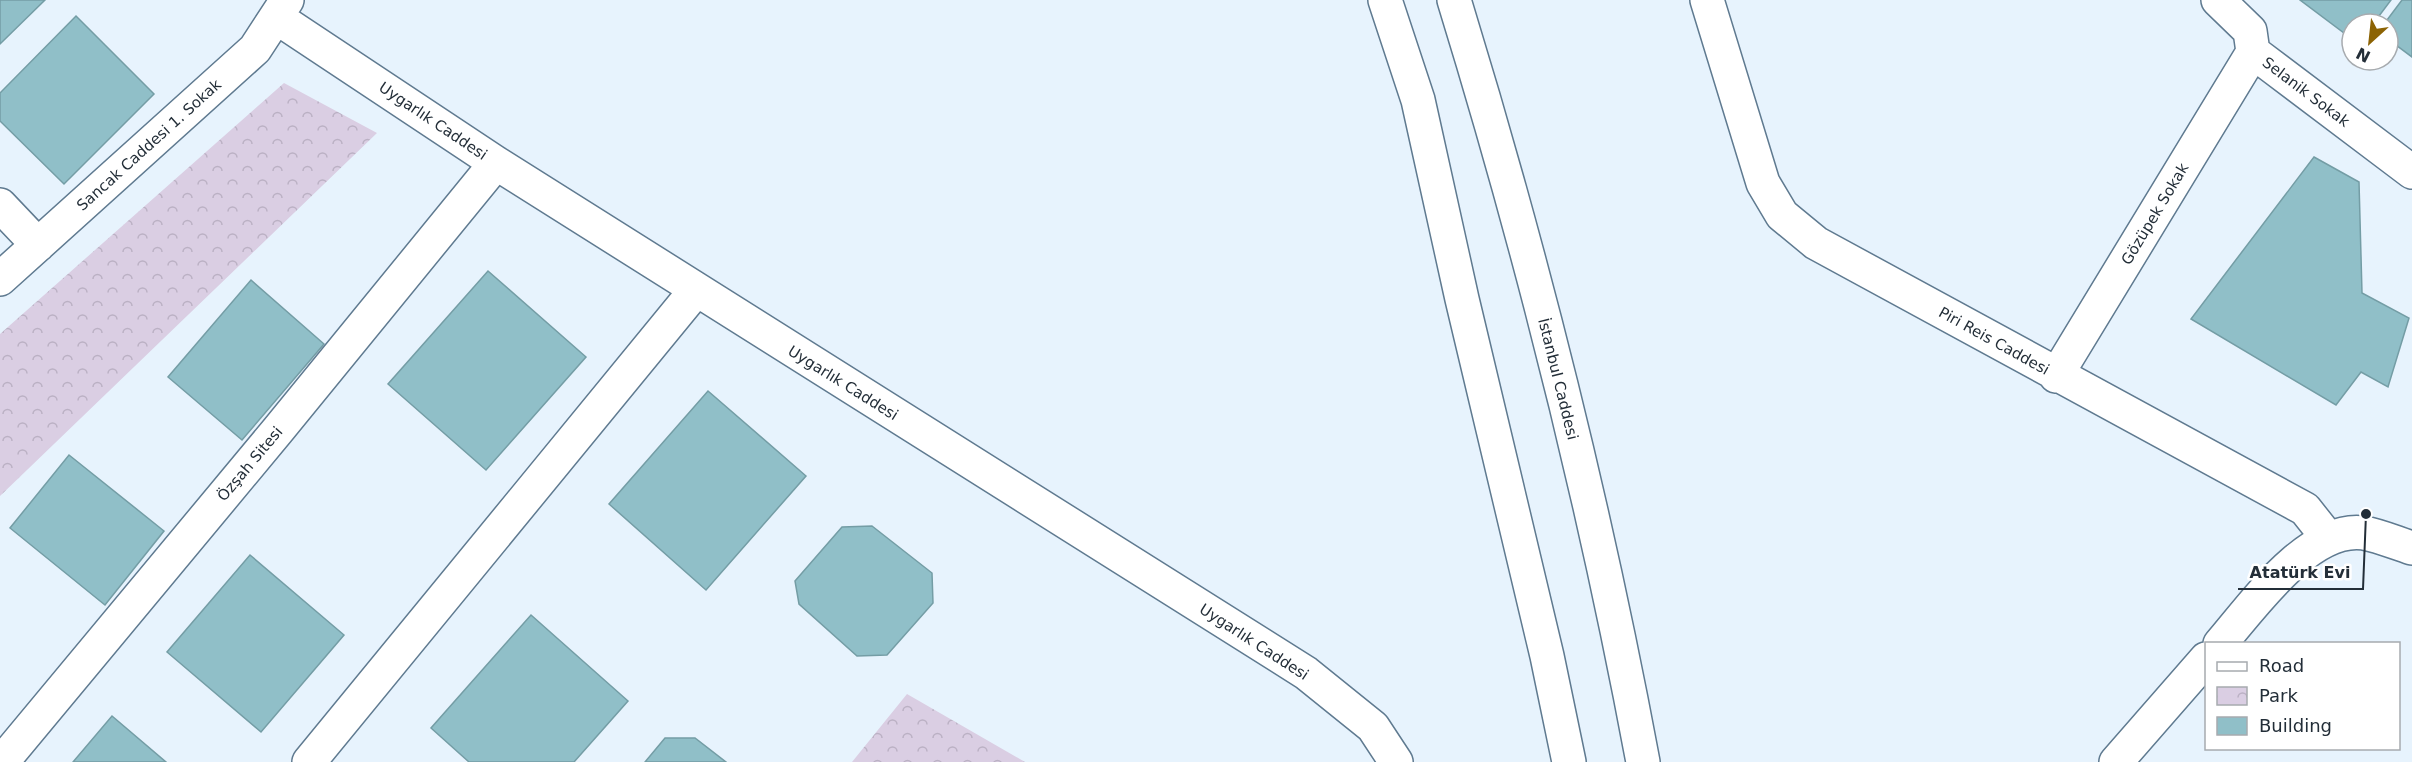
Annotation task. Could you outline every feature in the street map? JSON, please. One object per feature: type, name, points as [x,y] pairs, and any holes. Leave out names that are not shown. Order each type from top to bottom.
[{"type":"main road","points":[[1385,0],[1418,100],[1462,299],[1547,656],[1569,762]]},
{"type":"main road","name":"İstanbul Caddesi","points":[[1454,0],[1484,97],[1556,367],[1622,648],[1643,762]]},
{"type":"main road","name":"Piri Reis Caddesi","points":[[1707,0],[1763,183],[1782,214],[1816,243],[2056,376],[2304,509],[2328,538]]},
{"type":"main road","name":"Selanik Sokak","points":[[2218,0],[2250,32],[2253,52],[2412,172]]},
{"type":"main road","name":"Uygarlık Caddesi","points":[[282,9],[496,163],[1306,673],[1373,727],[1396,762]]},
{"type":"main road","name":"Sancak Caddesi 1. Sokak","points":[[0,279],[255,49],[282,9]]},
{"type":"main road","name":"Gözüpek Sokak","points":[[2056,376],[2253,52]]},
{"type":"main road","name":"Özşah Sitesi","points":[[2,762],[496,163]]},
{"type":"main road","points":[[0,205],[38,245]]},
{"type":"main road","points":[[309,762],[696,290]]},
{"type":"main road","points":[[2222,642],[2291,563],[2328,538],[2362,533],[2412,548]]},
{"type":"main road","points":[[2116,762],[2205,660]]},
{"type":"green space","points":[[284,83],[377,133],[0,496],[0,334]]},
{"type":"green space","points":[[907,694],[1025,762],[852,762]]},
{"type":"building","points":[[0,0],[45,0],[0,44]]},
{"type":"building","points":[[2300,0],[2391,0],[2382,12],[2340,12],[2340,30]]},
{"type":"building","points":[[2402,0],[2412,0],[2412,57],[2400,48],[2400,12],[2393,12]]},
{"type":"building","points":[[76,16],[154,94],[64,184],[0,121],[0,93]]},
{"type":"building","points":[[2314,157],[2359,182],[2362,293],[2409,318],[2388,387],[2361,372],[2336,405],[2191,319]]},
{"type":"building","points":[[488,271],[586,357],[486,470],[388,384]]},
{"type":"building","points":[[251,280],[324,344],[242,440],[168,377]]},
{"type":"building","points":[[708,391],[806,476],[706,590],[609,504]]},
{"type":"building","points":[[69,455],[164,531],[105,605],[10,528]]},
{"type":"building","points":[[872,526],[932,573],[933,603],[887,655],[857,656],[799,604],[795,581],[842,527]]},
{"type":"building","points":[[250,555],[344,635],[261,732],[167,652]]},
{"type":"building","points":[[531,615],[628,701],[574,762],[469,762],[431,728]]},
{"type":"building","points":[[112,716],[166,762],[73,762]]},
{"type":"building","points":[[665,738],[695,738],[726,762],[645,762]]},
{"type":"place","name":"Atatürk Evi","points":[[2366,514]]}]
